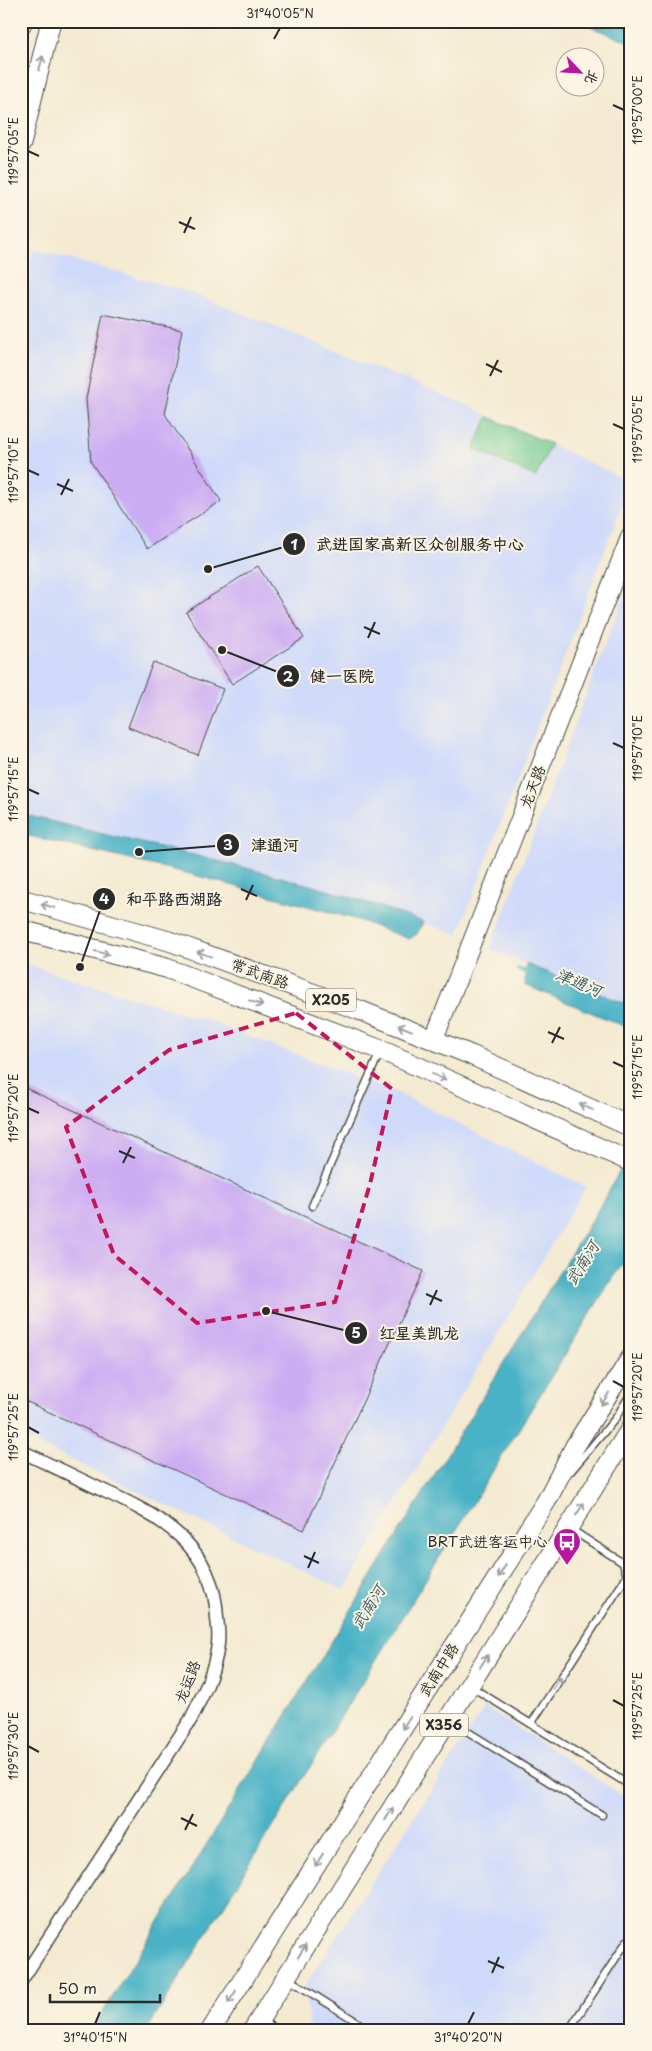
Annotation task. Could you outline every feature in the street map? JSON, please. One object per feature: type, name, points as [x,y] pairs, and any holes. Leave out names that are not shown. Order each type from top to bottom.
[{"type":"main road","points":[[21,26],[22,21]]},
{"type":"main road","points":[[21,144],[51,21]]},
{"type":"main road","name":"常武南路","points":[[21,898],[170,942],[434,1039],[631,1127]]},
{"type":"main road","name":"常武南路","points":[[21,930],[166,968],[381,1050],[627,1161]]},
{"type":"main road","name":"武南中路","points":[[211,2030],[547,1500],[575,1446],[631,1358]]},
{"type":"main road","name":"X356","points":[[261,2027],[286,1977],[631,1428]]},
{"type":"street","name":"龙天路","points":[[434,1039],[631,535]]},
{"type":"street","name":"龙运路","points":[[21,1451],[136,1505],[166,1523],[189,1544],[205,1568],[217,1599],[218,1644],[210,1680],[191,1719],[21,1982]]},
{"type":"lane","points":[[312,1206],[381,1050]]},
{"type":"lane","points":[[547,1500],[615,1419],[631,1393]]},
{"type":"lane","points":[[531,1724],[626,1576],[623,1563],[568,1528]]},
{"type":"lane","points":[[469,1685],[631,1786]]},
{"type":"lane","points":[[448,1720],[602,1815]]},
{"type":"lane","points":[[569,2030],[627,1941]]},
{"type":"lane","points":[[286,1977],[370,2030]]},
{"type":"highlighted area","points":[[296,1013],[392,1089],[370,1184],[335,1302],[197,1323],[114,1255],[66,1127],[169,1050]]},
{"type":"shaded area","points":[[34,249],[190,292],[463,403],[631,482],[458,935],[349,896],[222,862],[21,814],[21,305]]},
{"type":"shaded area","points":[[631,583],[631,1006],[490,949],[608,636]]},
{"type":"shaded area","points":[[21,963],[209,1021],[398,1093],[586,1187],[344,1590],[21,1436]]},
{"type":"shaded area","points":[[485,1707],[631,1801],[631,2011],[619,2030],[315,2030],[309,2026],[305,1986]]},
{"type":"green space","points":[[488,417],[551,444],[536,477],[474,449]]},
{"type":"water","points":[[576,21],[612,21],[631,29],[631,43]]},
{"type":"water","points":[[21,814],[274,875],[324,889],[423,922],[417,934],[409,939],[355,919],[194,875],[21,834]]},
{"type":"water","points":[[526,964],[631,1006],[631,1029],[525,985]]},
{"type":"water","name":"武南河","points":[[631,1151],[631,1254],[613,1277],[147,2030],[92,2030],[596,1213]]},
{"type":"building","points":[[103,314],[182,330],[165,414],[221,501],[147,549],[91,462],[86,399]]},
{"type":"building","points":[[258,566],[304,638],[232,684],[186,612]]},
{"type":"building","points":[[153,662],[223,689],[198,755],[128,727]]},
{"type":"building","points":[[21,1086],[423,1271],[304,1530],[21,1399]]},
{"type":"waterway","name":"津通河","points":[[518,969],[531,975]]},
{"type":"place","name":"武进国家高新区众创服务中心","points":[[208,569]]},
{"type":"place","name":"健一医院","points":[[222,650]]},
{"type":"place","name":"津通河","points":[[139,852]]},
{"type":"place","name":"和平路西湖路","points":[[80,967]]},
{"type":"place","name":"红星美凯龙","points":[[266,1311]]},
{"type":"place","name":"BRT武进客运中心","points":[[567,1566]]}]
